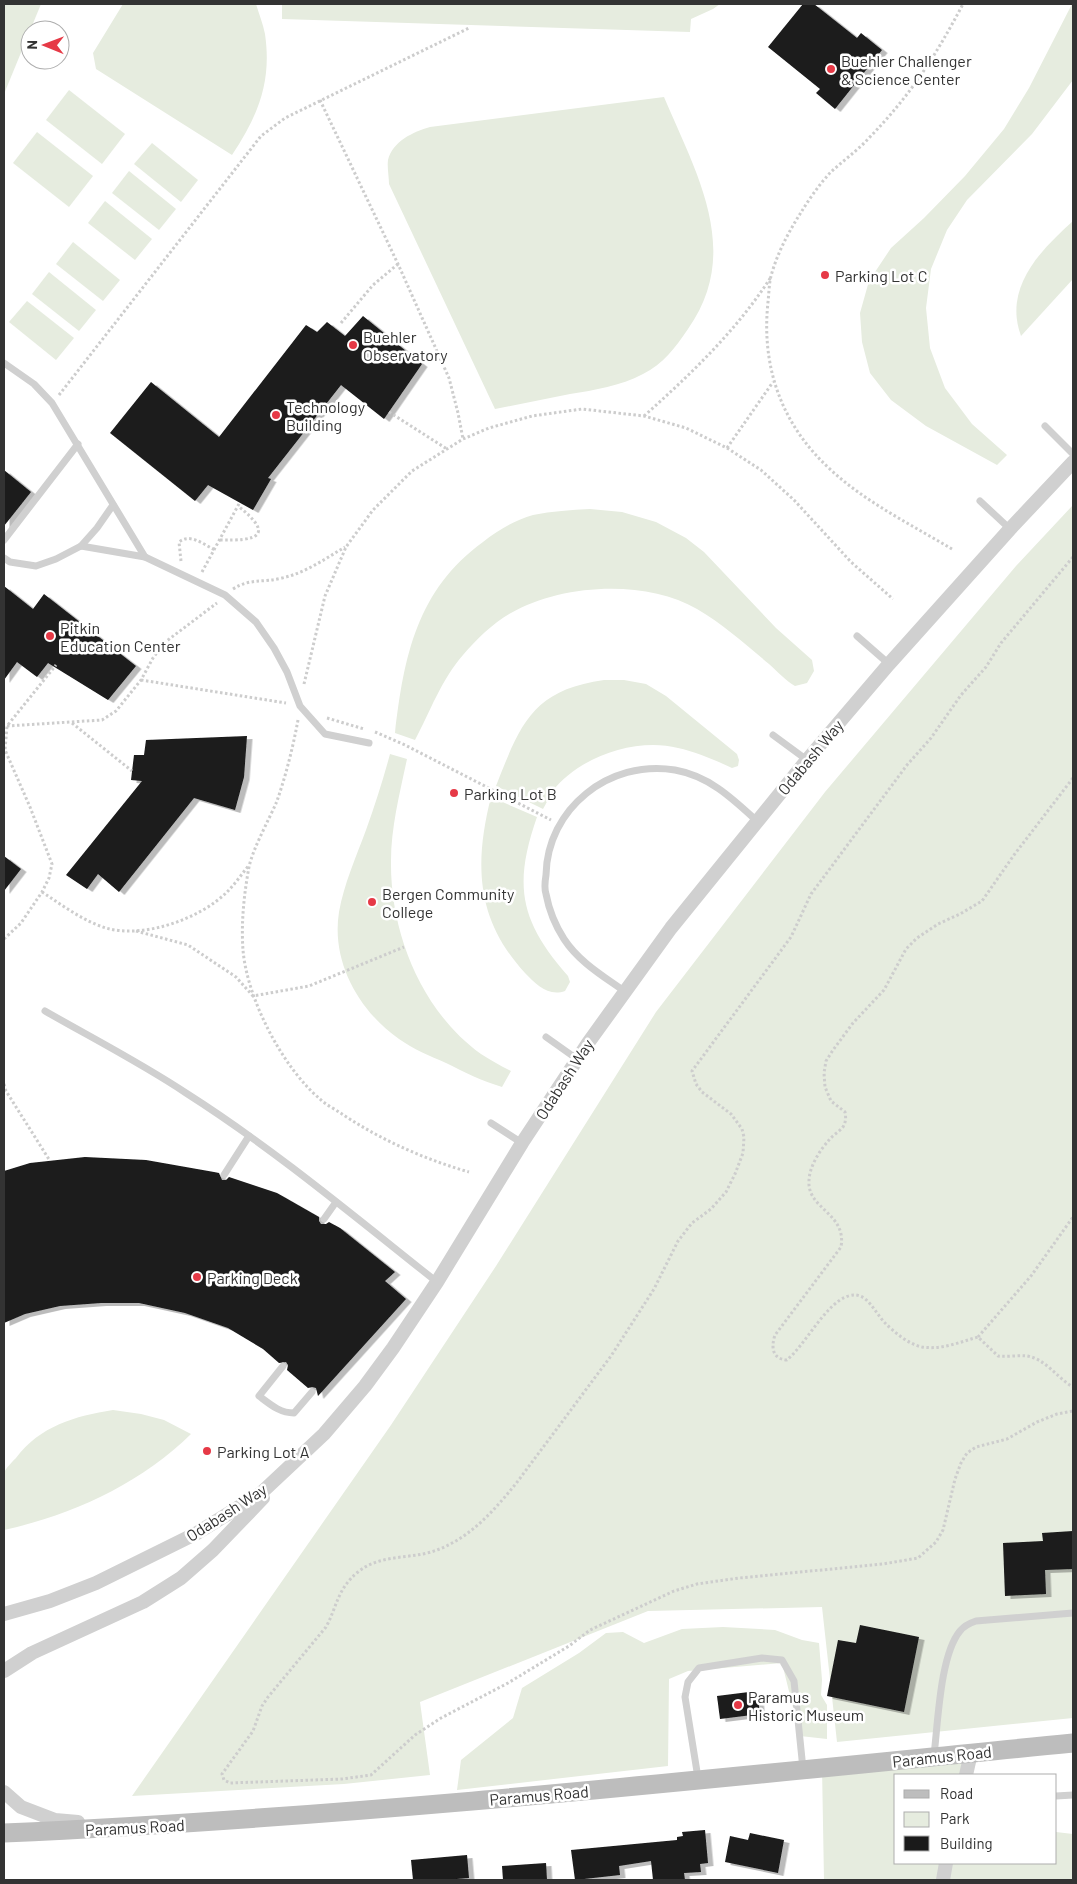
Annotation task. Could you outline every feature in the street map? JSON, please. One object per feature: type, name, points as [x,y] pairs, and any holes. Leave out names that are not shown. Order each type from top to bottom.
[{"type":"main road","name":"Paramus Road","points":[[4,1833],[139,1827],[423,1806],[1073,1743]]},
{"type":"street","name":"Odabash Way","points":[[4,1614],[50,1601],[96,1583],[198,1532],[260,1494],[324,1434],[376,1370],[437,1282],[522,1143],[577,1059],[671,928],[807,760],[888,664],[1073,462]]},
{"type":"street","points":[[4,1672],[32,1652],[143,1602],[181,1578],[214,1550],[324,1434]]},
{"type":"street","points":[[966,1774],[971,1753]]},
{"type":"street","points":[[4,1792],[21,1807],[55,1820],[139,1827]]},
{"type":"street","points":[[943,1880],[946,1864]]},
{"type":"lane","points":[[4,363],[34,384],[52,403],[145,557]]},
{"type":"lane","points":[[1044,426],[1073,454]]},
{"type":"lane","points":[[4,540],[78,444]]},
{"type":"lane","points":[[980,501],[1010,529]]},
{"type":"lane","points":[[4,558],[10,562],[36,566],[56,559],[80,546],[97,528],[113,505]]},
{"type":"lane","points":[[80,546],[145,557],[225,595],[256,622],[274,648],[287,672],[300,706],[324,734],[369,743]]},
{"type":"lane","points":[[857,636],[888,664]]},
{"type":"lane","points":[[772,735],[807,760]]},
{"type":"lane","points":[[624,991],[585,962],[565,941],[552,918],[545,892],[546,860],[554,833],[568,811],[586,792],[609,778],[632,770],[652,768],[676,770],[704,780],[723,790],[757,821]]},
{"type":"lane","points":[[45,1011],[186,1092],[249,1136],[437,1282]]},
{"type":"lane","points":[[546,1038],[577,1059]]},
{"type":"lane","points":[[491,1123],[522,1143]]},
{"type":"lane","points":[[224,1175],[249,1136]]},
{"type":"lane","points":[[324,1219],[336,1202]]},
{"type":"lane","points":[[283,1366],[259,1396],[277,1409],[286,1413],[294,1413],[312,1392]]},
{"type":"lane","points":[[933,1756],[944,1672],[954,1641],[963,1627],[976,1621],[1073,1613]]},
{"type":"lane","points":[[698,1780],[685,1697],[688,1682],[699,1668],[762,1658],[782,1660],[794,1680],[803,1769]]},
{"type":"lane","points":[[1057,1796],[1073,1795]]},
{"type":"path","points":[[644,416],[692,373],[756,299],[771,276],[786,237],[807,203],[828,174],[867,141],[900,106],[927,68],[963,4]]},
{"type":"path","points":[[52,403],[261,136],[285,118],[469,28]]},
{"type":"path","points":[[320,100],[398,264],[449,378],[463,439]]},
{"type":"path","points":[[340,323],[373,285],[398,264]]},
{"type":"path","points":[[771,276],[766,343],[773,381],[786,413],[808,447],[832,472],[865,497],[952,550]]},
{"type":"path","points":[[727,448],[773,381]]},
{"type":"path","points":[[136,931],[177,922],[204,910],[228,892],[249,865],[277,800],[294,744],[300,706],[325,596],[346,547],[373,510],[412,471],[463,439],[489,428],[532,416],[582,409],[644,416],[686,428],[727,448],[761,470],[794,500],[850,562],[893,598]]},
{"type":"path","points":[[389,412],[447,449]]},
{"type":"path","points":[[195,570],[202,573],[239,504],[253,518],[259,532],[251,539],[220,540]]},
{"type":"path","points":[[182,562],[178,542],[183,539],[193,539],[215,550]]},
{"type":"path","points":[[7,726],[102,720],[116,711],[141,680],[153,658],[164,644],[225,595],[242,583],[282,578],[313,567],[346,547]]},
{"type":"path","points":[[1073,557],[1002,643],[986,667],[961,695],[931,738],[907,765],[811,894],[791,937],[692,1072],[696,1084],[702,1092],[739,1122],[744,1137],[743,1153],[726,1192],[711,1209],[692,1223],[678,1241],[654,1289],[611,1356],[518,1481],[475,1528],[450,1544],[425,1553],[378,1561],[358,1571],[351,1579],[337,1598],[326,1627],[262,1706],[253,1731],[244,1746],[225,1768],[222,1774],[224,1780],[230,1783],[284,1782],[342,1779],[370,1775],[416,1735],[441,1718],[508,1683],[569,1646],[590,1630],[674,1590],[697,1584],[739,1578],[883,1564],[918,1558],[936,1542],[943,1530],[955,1479],[961,1463],[967,1454],[976,1447],[1008,1439],[1037,1422],[1057,1414],[1073,1411]]},
{"type":"path","points":[[4,939],[21,923],[42,892],[49,878],[52,864],[5,750],[7,726],[56,665]]},
{"type":"path","points":[[141,680],[281,701],[300,706],[328,718],[371,730],[559,825]]},
{"type":"path","points":[[72,723],[132,771]]},
{"type":"path","points":[[1073,778],[1014,855],[982,901],[938,924],[917,938],[906,949],[884,990],[853,1023],[826,1061],[824,1073],[825,1087],[831,1100],[845,1112],[846,1120],[843,1127],[823,1147],[811,1169],[808,1181],[815,1199],[840,1227],[842,1233],[841,1247],[775,1335],[772,1344],[775,1356],[780,1360],[787,1360],[834,1306],[851,1295],[859,1295],[867,1299],[885,1322],[898,1334],[922,1347],[941,1348],[978,1337],[1030,1276],[1073,1217]]},
{"type":"path","points":[[249,865],[244,904],[243,951],[253,996],[279,1049],[294,1072],[320,1099],[365,1129],[437,1163],[469,1172]]},
{"type":"path","points":[[42,892],[81,917],[106,928],[136,931],[188,946],[236,977],[253,996]]},
{"type":"path","points":[[253,996],[309,986],[404,947]]},
{"type":"path","points":[[4,1084],[50,1161]]},
{"type":"path","points":[[978,1337],[998,1356],[1025,1356],[1038,1359],[1073,1387]]},
{"type":"green space","points":[[4,4],[41,4],[34,20],[20,20],[20,55],[4,94]]},
{"type":"green space","points":[[123,4],[256,4],[265,34],[267,51],[264,83],[256,112],[232,155],[96,69],[93,53]]},
{"type":"green space","points":[[282,4],[720,4],[691,19],[690,32],[282,19]]},
{"type":"green space","points":[[1072,4],[1073,80],[1032,134],[967,200],[947,230],[931,269],[926,308],[930,348],[945,388],[972,424],[1007,455],[997,465],[926,426],[891,400],[870,373],[862,342],[860,313],[869,281],[891,248],[924,218],[965,176],[1004,129],[1029,88]]},
{"type":"green space","points":[[69,90],[125,134],[102,164],[46,120]]},
{"type":"green space","points":[[664,97],[689,154],[709,212],[713,241],[712,271],[704,300],[688,329],[673,349],[657,365],[643,374],[607,387],[495,409],[389,184],[388,160],[391,153],[404,138],[430,127]]},
{"type":"green space","points":[[37,132],[93,176],[69,207],[13,163]]},
{"type":"green space","points":[[152,143],[198,180],[181,202],[134,164]]},
{"type":"green space","points":[[129,171],[176,209],[159,230],[112,193]]},
{"type":"green space","points":[[105,201],[152,239],[135,260],[88,223]]},
{"type":"green space","points":[[1073,221],[1073,279],[1021,336],[1017,318],[1017,301],[1021,286],[1028,271],[1038,257]]},
{"type":"green space","points":[[73,242],[120,280],[103,301],[56,264]]},
{"type":"green space","points":[[49,272],[96,310],[79,331],[32,294]]},
{"type":"green space","points":[[27,301],[74,338],[56,360],[9,322]]},
{"type":"green space","points":[[1073,505],[1073,1718],[837,1742],[822,1607],[648,1611],[420,1702],[430,1775],[344,1784],[132,1796],[391,1425],[496,1266],[656,1012],[825,792],[1016,566]]},
{"type":"green space","points":[[590,509],[622,512],[656,522],[686,538],[704,552],[776,628],[812,660],[814,671],[807,683],[795,686],[716,621],[676,599],[629,589],[578,591],[531,603],[498,622],[474,643],[455,665],[442,685],[415,740],[395,733],[403,677],[409,651],[429,603],[443,581],[461,561],[483,542],[513,523],[533,515]]},
{"type":"green space","points":[[604,680],[624,680],[646,684],[666,696],[737,754],[738,766],[732,768],[705,756],[678,748],[662,745],[644,745],[609,753],[577,769],[552,792],[543,809],[496,786],[513,745],[532,714],[560,692]]},
{"type":"green space","points":[[390,754],[407,759],[394,822],[391,848],[392,888],[403,942],[413,968],[441,1016],[481,1054],[511,1071],[502,1087],[466,1073],[399,1039],[385,1028],[360,1000],[344,967],[339,949],[338,931],[341,902],[376,802]]},
{"type":"green space","points":[[491,797],[537,817],[529,841],[525,863],[524,883],[526,902],[531,920],[540,938],[568,976],[570,982],[565,991],[548,991],[525,973],[509,953],[497,933],[488,912],[481,868],[482,845]]},
{"type":"green space","points":[[113,1410],[164,1420],[191,1434],[150,1468],[104,1495],[55,1516],[4,1530],[3,1477],[9,1465],[26,1447],[47,1430],[72,1419]]},
{"type":"green space","points":[[723,1627],[775,1630],[802,1640],[819,1643],[822,1680],[821,1695],[827,1705],[827,1739],[800,1736],[782,1663],[688,1671],[669,1679],[668,1766],[457,1790],[461,1760],[513,1718],[522,1688],[579,1653],[606,1633],[623,1632],[644,1643],[682,1629]]},
{"type":"green space","points":[[971,1753],[966,1774],[894,1774],[894,1864],[1057,1864],[1057,1832],[1073,1834],[1073,1880],[824,1880],[822,1767]]},
{"type":"building","name":"Buehler Challenger & Science Center","points":[[803,4],[814,4],[857,38],[861,33],[882,50],[835,109],[816,93],[820,89],[768,47]]},
{"type":"building","name":"Technology Building","points":[[363,316],[422,364],[384,419],[341,385],[268,478],[271,479],[253,510],[208,485],[195,501],[110,433],[151,382],[219,437],[306,325],[317,332],[327,322],[345,336]]},
{"type":"building","points":[[4,470],[31,492],[4,526]]},
{"type":"building","name":"Pitkin Education Center","points":[[4,586],[33,609],[44,594],[136,666],[108,700],[48,663],[37,677],[17,662],[4,680]]},
{"type":"building","points":[[247,736],[244,777],[235,810],[194,798],[119,892],[98,874],[87,889],[66,875],[142,781],[131,780],[134,755],[144,755],[146,740]]},
{"type":"building","points":[[4,856],[21,869],[4,891]]},
{"type":"building","name":"Parking Deck","points":[[85,1157],[146,1160],[214,1172],[219,1173],[222,1180],[226,1180],[229,1177],[277,1193],[319,1217],[321,1224],[329,1222],[340,1228],[395,1272],[385,1281],[406,1299],[318,1396],[316,1388],[308,1388],[287,1370],[288,1365],[286,1362],[279,1363],[263,1349],[228,1328],[185,1313],[139,1303],[101,1303],[60,1306],[25,1314],[4,1323],[4,1171],[30,1163]]},
{"type":"building","points":[[1073,1531],[1073,1569],[1045,1570],[1046,1594],[1005,1596],[1003,1543],[1043,1541],[1042,1533]]},
{"type":"building","points":[[860,1625],[919,1637],[904,1712],[827,1696],[838,1640],[856,1643]]},
{"type":"building","name":"Paramus Historic Museum","points":[[757,1691],[760,1714],[720,1719],[717,1696]]},
{"type":"building","points":[[705,1830],[708,1863],[700,1864],[701,1872],[684,1873],[685,1880],[653,1880],[651,1861],[619,1866],[620,1875],[575,1880],[571,1850],[677,1840],[677,1837],[683,1836],[682,1832]]},
{"type":"building","points":[[750,1833],[784,1840],[778,1873],[725,1862],[730,1836],[748,1840]]},
{"type":"building","points":[[467,1855],[469,1878],[413,1880],[411,1860]]},
{"type":"building","points":[[546,1863],[547,1880],[503,1880],[502,1866]]},
{"type":"place","name":"Buehler Challenger & Science Center","points":[[831,69]]},
{"type":"place","name":"Parking Lot C","points":[[825,275]]},
{"type":"place","name":"Buehler Observatory","points":[[353,345]]},
{"type":"place","name":"Technology Building","points":[[276,415]]},
{"type":"place","name":"Pitkin Education Center","points":[[50,636]]},
{"type":"place","name":"Parking Lot B","points":[[454,793]]},
{"type":"place","name":"Bergen Community College","points":[[372,902]]},
{"type":"place","name":"Parking Deck","points":[[197,1277]]},
{"type":"place","name":"Parking Lot A","points":[[207,1451]]},
{"type":"place","name":"Paramus Historic Museum","points":[[738,1705]]}]
